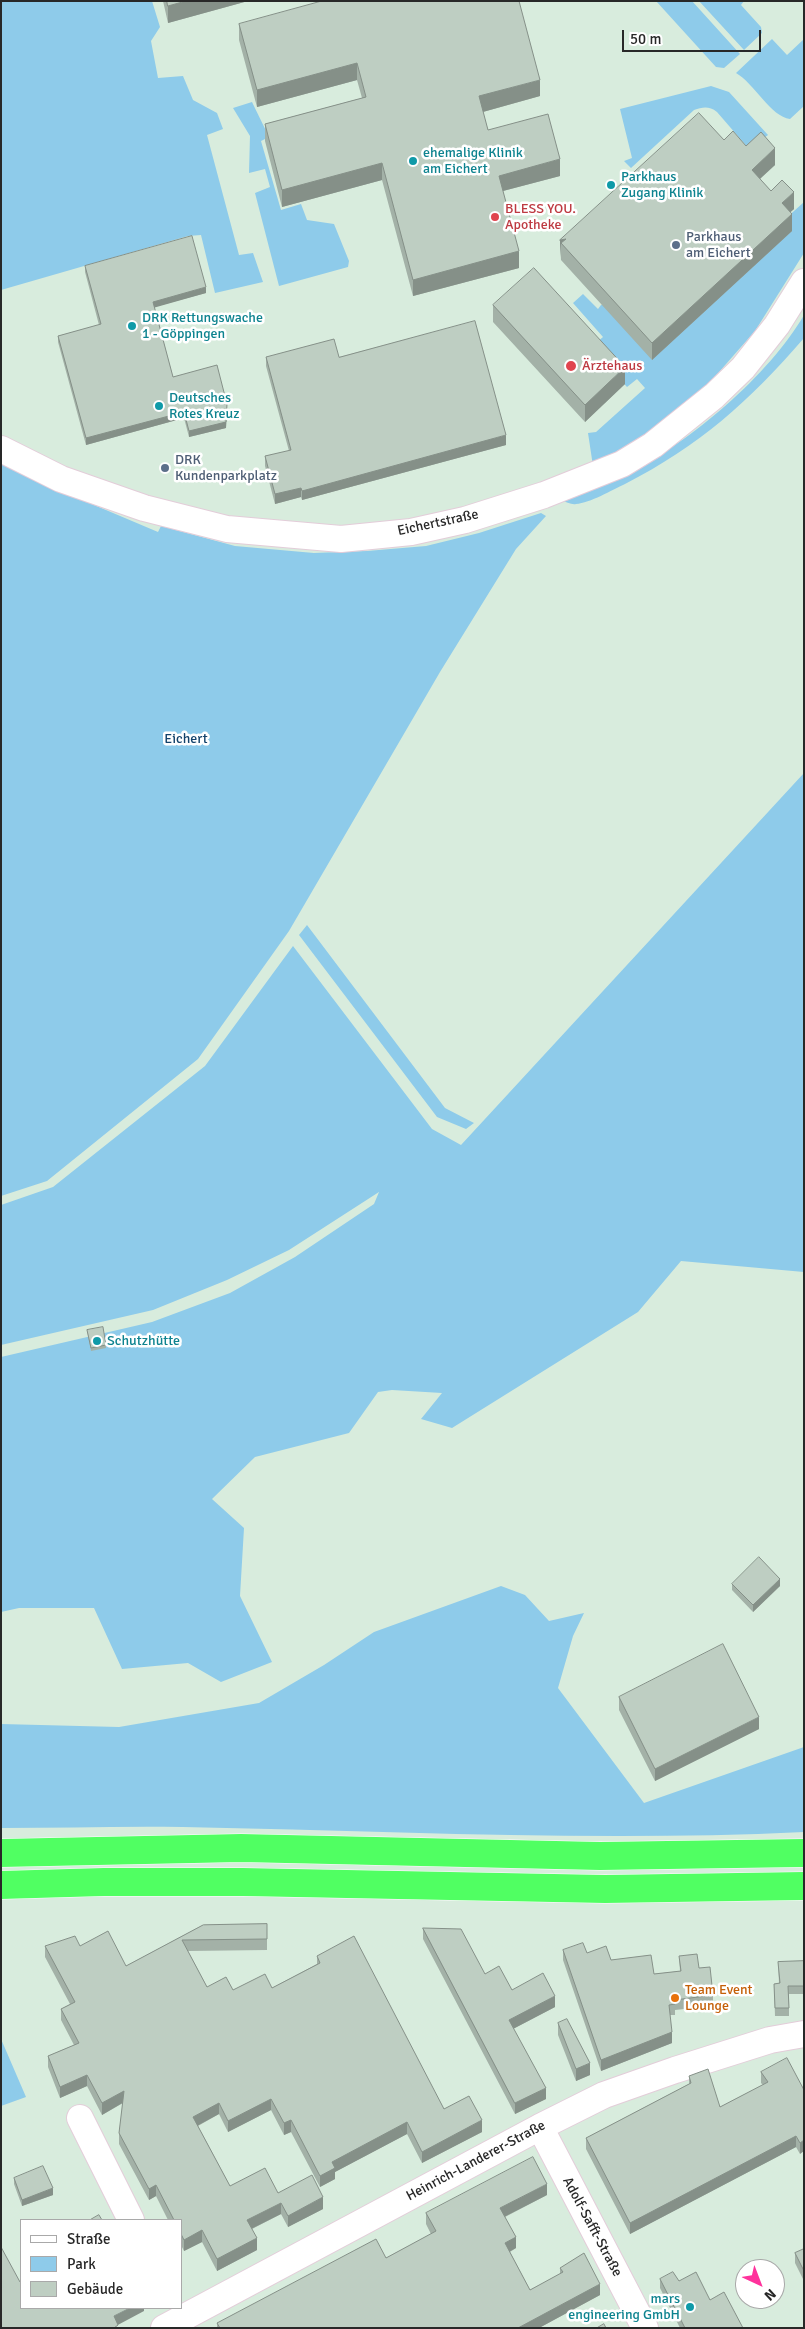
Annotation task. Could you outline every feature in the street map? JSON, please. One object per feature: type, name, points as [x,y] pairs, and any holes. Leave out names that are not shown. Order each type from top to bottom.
[{"type":"highway","points":[[1,1852],[241,1848],[600,1856],[804,1853]]},
{"type":"highway","points":[[1,1885],[104,1882],[243,1882],[605,1889],[804,1886]]},
{"type":"street","name":"Eichertstraße","points":[[1,449],[62,479],[144,508],[227,529],[341,539],[412,532],[465,520],[544,495],[622,464],[653,445],[714,396],[742,368],[777,325],[804,282]]},
{"type":"street","name":"Heinrich-Landerer-Straße","points":[[177,2321],[540,2127],[604,2095],[674,2070],[770,2040],[804,2034]]},
{"type":"street","points":[[80,2118],[131,2219]]},
{"type":"street","name":"Adolf-Safft-Straße","points":[[540,2127],[645,2328]]},
{"type":"green space","points":[[1,1],[152,1],[160,27],[151,41],[158,78],[183,76],[193,100],[217,113],[223,129],[207,135],[239,255],[253,253],[263,282],[215,293],[201,235],[188,236],[1,290]]},
{"type":"green space","points":[[656,1],[692,1],[740,54],[724,68],[716,67]]},
{"type":"green space","points":[[699,1],[744,1],[741,5],[761,27],[762,33],[744,50]]},
{"type":"green space","points":[[772,39],[787,55],[804,39],[804,106],[790,119],[776,112],[736,73]]},
{"type":"green space","points":[[711,86],[729,92],[768,135],[749,149],[717,112],[709,108],[700,108],[694,110],[631,168],[624,161],[632,158],[620,109]]},
{"type":"green space","points":[[252,102],[269,137],[261,141],[281,210],[301,204],[307,220],[334,224],[349,261],[348,267],[279,286],[255,193],[270,187],[265,169],[249,173],[250,136],[233,108]]},
{"type":"green space","points":[[804,202],[804,253],[755,331],[698,396],[665,423],[593,466],[588,433],[596,432],[645,388],[637,379],[627,387],[591,347],[603,337],[573,303],[583,294],[598,309],[601,305],[783,221]]},
{"type":"green space","points":[[804,315],[804,338],[764,382],[700,438],[652,469],[601,496],[574,504],[561,500],[629,472],[678,443],[702,425],[727,405],[771,361]]},
{"type":"green space","name":"Eichert","points":[[1,462],[35,480],[158,532],[161,526],[235,546],[314,553],[426,546],[479,533],[541,513],[546,516],[516,549],[440,672],[289,931],[198,1059],[47,1181],[1,1196]]},
{"type":"green space","points":[[804,773],[804,1272],[681,1261],[638,1312],[452,1428],[421,1419],[442,1393],[392,1390],[378,1392],[349,1433],[255,1457],[212,1499],[244,1528],[240,1596],[272,1662],[221,1682],[188,1663],[122,1669],[94,1608],[19,1608],[1,1612],[1,1357],[152,1322],[230,1293],[295,1257],[374,1204],[379,1192],[289,1250],[227,1280],[153,1310],[1,1345],[1,1205],[53,1187],[205,1066],[293,946],[432,1129],[461,1145]]},
{"type":"green space","points":[[307,925],[445,1108],[474,1123],[466,1129],[437,1117],[299,935]]},
{"type":"green space","points":[[501,1586],[525,1595],[549,1621],[584,1613],[573,1636],[558,1688],[644,1803],[804,1747],[804,1832],[726,1835],[571,1836],[183,1827],[1,1828],[1,1724],[119,1727],[259,1703],[324,1665],[374,1632]]},
{"type":"green space","points":[[1,2039],[26,2097],[1,2106]]},
{"type":"building","points":[[167,1],[186,1],[168,6]]},
{"type":"building","name":"ehemalige Klinik am Eichert","points":[[322,1],[519,1],[540,80],[479,96],[488,130],[548,114],[560,159],[499,176],[519,251],[413,280],[382,163],[282,190],[265,124],[366,97],[357,63],[257,90],[239,24]]},
{"type":"building","name":"Parkhaus am Eichert","points":[[699,113],[724,140],[733,131],[746,146],[761,132],[775,148],[752,170],[771,191],[782,180],[794,192],[782,203],[792,214],[652,343],[561,243],[566,239],[560,240]]},
{"type":"building","name":"DRK Rettungswache 1 - Göppingen","points":[[192,236],[206,287],[153,302],[173,377],[217,365],[227,404],[226,422],[189,431],[184,412],[86,438],[58,336],[101,324],[85,266]]},
{"type":"building","name":"Ärztehaus","points":[[534,268],[625,367],[585,405],[493,305]]},
{"type":"building","points":[[475,321],[506,435],[302,491],[301,488],[275,494],[265,456],[291,450],[266,357],[334,339],[339,357]]},
{"type":"building","name":"Schutzhütte","points":[[103,1327],[106,1345],[91,1348],[87,1330]]},
{"type":"building","points":[[759,1557],[780,1579],[753,1605],[732,1584]]},
{"type":"building","points":[[723,1644],[759,1717],[655,1769],[619,1697]]},
{"type":"building","points":[[267,1924],[267,1939],[182,1940],[207,1987],[226,1977],[233,1990],[265,1974],[272,1988],[320,1963],[317,1956],[354,1936],[444,2109],[469,2096],[482,2120],[422,2152],[407,2122],[332,2162],[335,2168],[320,2176],[291,2120],[284,2123],[271,2099],[228,2121],[219,2103],[193,2117],[230,2186],[265,2168],[278,2193],[312,2175],[323,2197],[288,2216],[281,2203],[247,2220],[257,2238],[217,2259],[202,2230],[184,2240],[182,2236],[182,2219],[173,2219],[156,2185],[149,2189],[119,2133],[124,2091],[102,2103],[87,2075],[60,2087],[48,2056],[79,2043],[61,2009],[75,2002],[45,1946],[75,1936],[80,1946],[108,1931],[126,1966],[203,1925]]},
{"type":"building","points":[[423,1928],[461,1929],[485,1974],[499,1966],[512,1990],[543,1973],[555,1996],[509,2020],[546,2088],[515,2103]]},
{"type":"building","points":[[583,1943],[587,1953],[606,1946],[611,1960],[651,1955],[654,1974],[681,1971],[679,1956],[697,1954],[699,1968],[710,1967],[713,1995],[675,2000],[675,2004],[669,2005],[672,2032],[601,2060],[563,1950]]},
{"type":"building","points":[[804,1961],[804,1986],[788,1986],[789,2008],[775,2008],[774,1984],[780,1983],[778,1962]]},
{"type":"building","points":[[567,2019],[590,2063],[576,2069],[558,2023]]},
{"type":"building","points":[[787,2058],[804,2090],[804,2140],[800,2143],[796,2136],[630,2223],[586,2138],[691,2083],[689,2076],[708,2069],[720,2107],[768,2082],[761,2072]]},
{"type":"building","points":[[533,2157],[547,2184],[500,2208],[516,2237],[505,2243],[530,2290],[563,2272],[560,2268],[584,2253],[600,2284],[518,2328],[220,2328],[217,2323],[376,2239],[386,2258],[436,2231],[426,2213]]},
{"type":"building","points":[[43,2166],[53,2188],[22,2200],[14,2178]]},
{"type":"building","points":[[99,2215],[101,2219],[92,2219]]},
{"type":"building","points":[[1,2247],[20,2282],[20,2309],[128,2309],[114,2316],[118,2325],[114,2328],[1,2328]]},
{"type":"building","points":[[804,2249],[804,2271],[795,2253]]},
{"type":"building","name":"mars engineering GmbH","points":[[673,2272],[679,2281],[696,2272],[710,2300],[724,2292],[743,2328],[685,2328],[660,2279]]},
{"type":"building","points":[[604,2324],[606,2328],[597,2328]]},
{"type":"place","name":"ehemalige Klinik am Eichert","points":[[413,161]]},
{"type":"place","name":"Parkhaus Zugang Klinik","points":[[611,185]]},
{"type":"place","name":"BLESS YOU. Apotheke","points":[[495,217]]},
{"type":"place","name":"Parkhaus am Eichert","points":[[676,245]]},
{"type":"place","name":"DRK Rettungswache 1 - Göppingen","points":[[132,326]]},
{"type":"place","name":"Ärztehaus","points":[[571,366]]},
{"type":"place","name":"Deutsches Rotes Kreuz","points":[[159,406]]},
{"type":"place","name":"DRK Kundenparkplatz","points":[[165,468]]},
{"type":"place","name":"Schutzhütte","points":[[97,1341]]},
{"type":"place","name":"Team Event Lounge","points":[[675,1998]]},
{"type":"place","name":"mars engineering GmbH","points":[[690,2307]]}]
